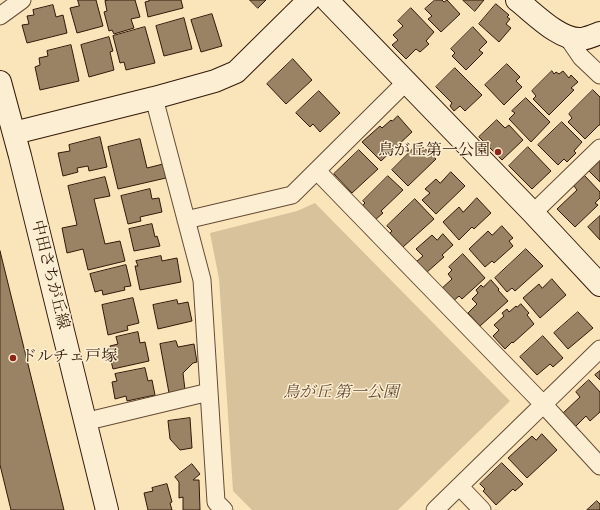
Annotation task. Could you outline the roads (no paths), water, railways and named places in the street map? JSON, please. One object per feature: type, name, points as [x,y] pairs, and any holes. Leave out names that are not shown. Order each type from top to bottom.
[{"type":"street","points":[[0,16],[22,0]]},
{"type":"street","points":[[14,133],[154,98],[215,81],[236,72],[309,0]]},
{"type":"street","points":[[327,0],[533,213],[600,285]]},
{"type":"street","points":[[517,0],[568,38],[581,57],[600,75]]},
{"type":"street","points":[[568,38],[583,39],[600,33]]},
{"type":"street","name":"中田さちが丘線","points":[[0,82],[14,133],[84,422],[107,510]]},
{"type":"street","points":[[186,220],[292,195],[406,82]]},
{"type":"street","points":[[154,98],[202,280],[216,502],[224,510]]},
{"type":"street","points":[[533,213],[600,148]]},
{"type":"street","points":[[316,171],[544,406],[600,466]]},
{"type":"street","points":[[435,510],[544,406],[600,349]]},
{"type":"street","points":[[84,422],[209,392]]},
{"type":"street","points":[[460,487],[482,510]]},
{"type":"place","name":"鳥が丘第一公園","points":[[498,152]]},
{"type":"place","name":"ドルチェ戸塚","points":[[13,358]]},
{"type":"park label","name":"鳥が丘 第一公園","points":[[341,394]]}]
